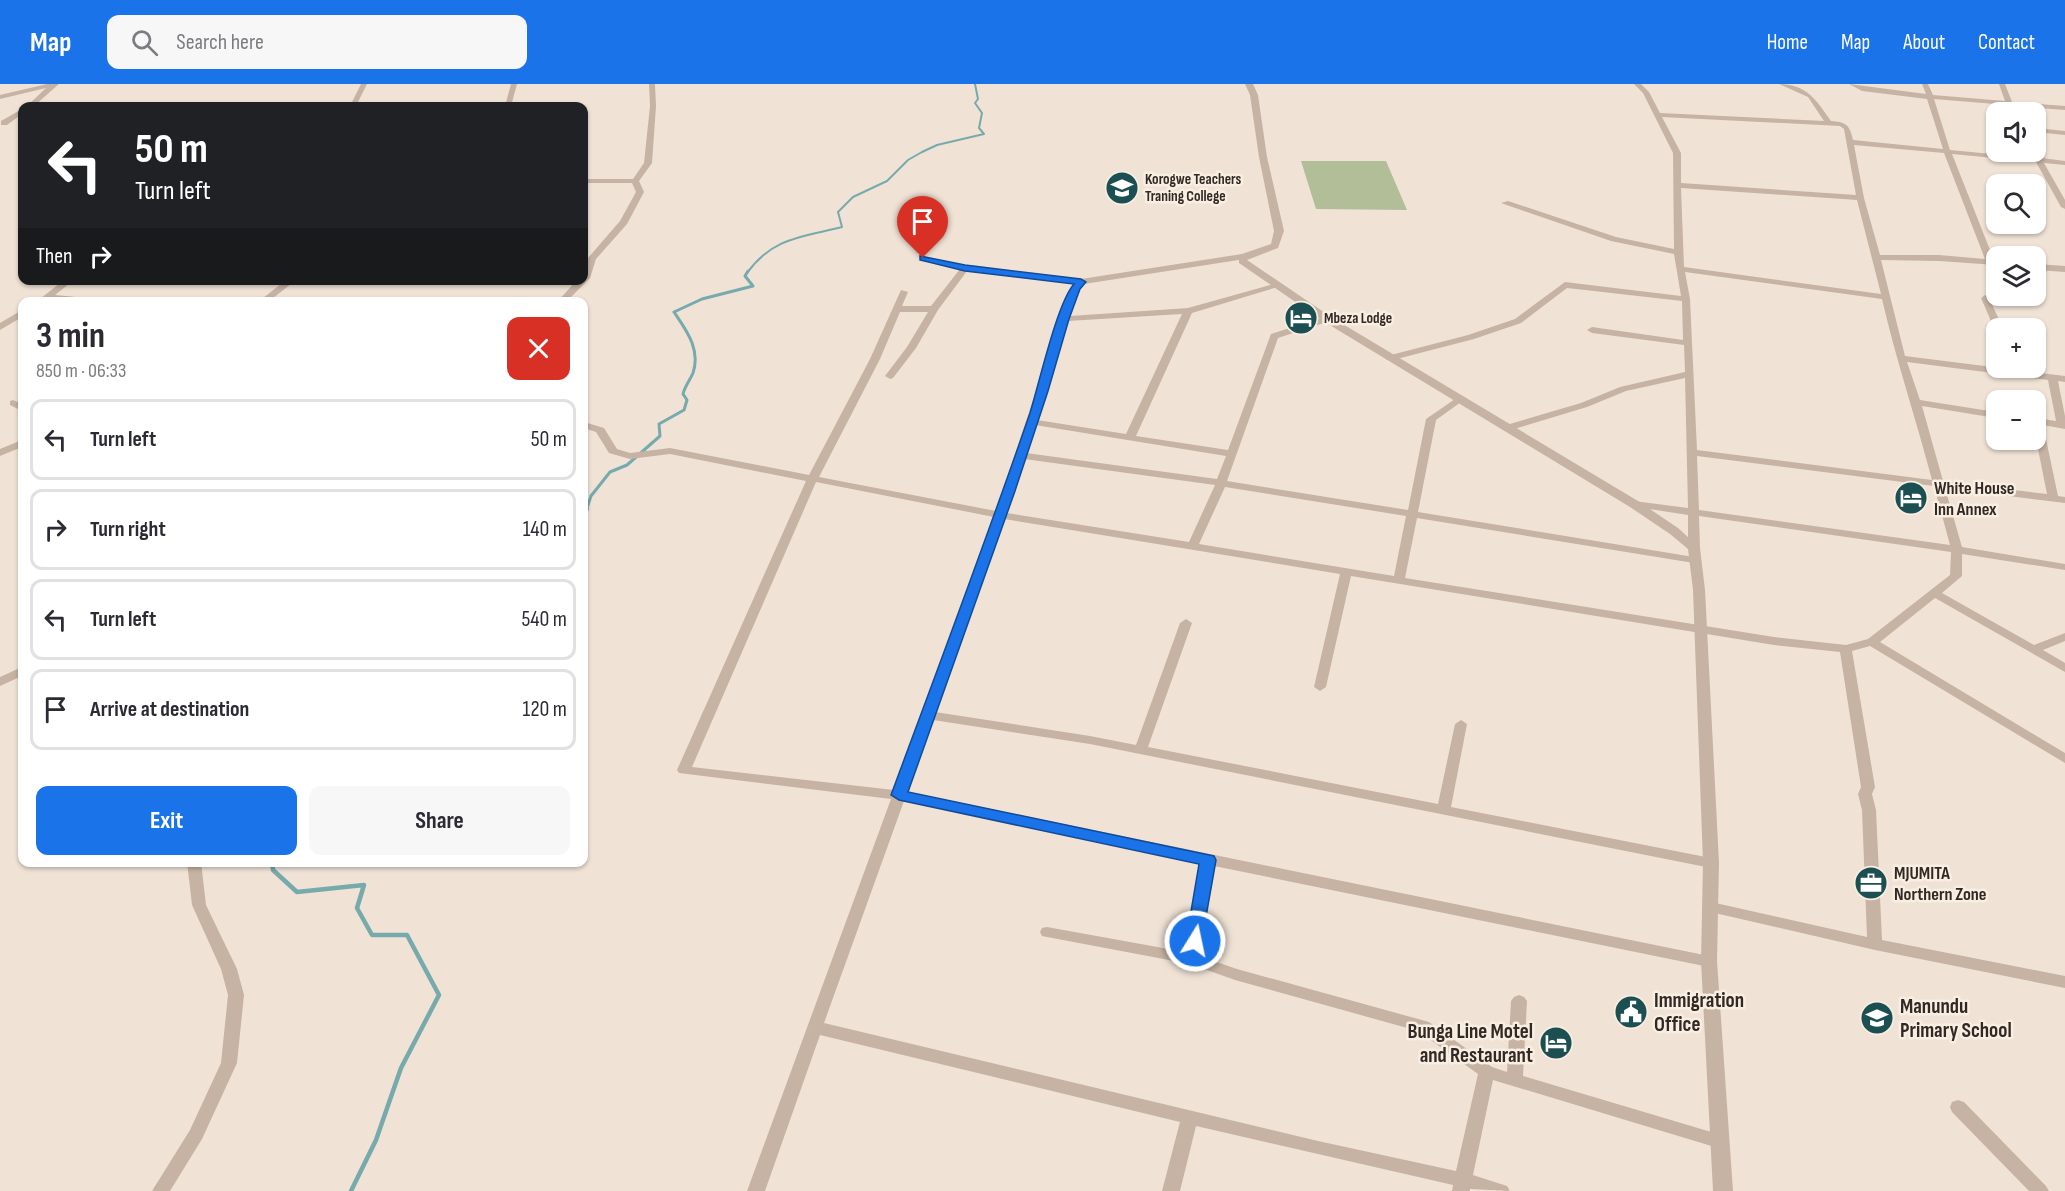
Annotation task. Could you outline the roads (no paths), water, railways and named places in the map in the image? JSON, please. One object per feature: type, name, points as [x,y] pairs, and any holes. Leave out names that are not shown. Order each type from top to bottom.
[{"type":"street","points":[[0,97],[56,84]]},
{"type":"street","points":[[35,102],[56,84]]},
{"type":"street","points":[[355,102],[364,84]]},
{"type":"street","points":[[509,102],[514,84]]},
{"type":"street","points":[[635,181],[648,163],[653,105],[652,84]]},
{"type":"street","points":[[923,258],[965,268],[1081,282],[1242,257],[1275,246],[1279,231],[1263,157],[1254,95],[1248,84]]},
{"type":"street","points":[[1638,84],[1646,92],[1677,153],[1678,252],[1686,299],[1694,554],[1699,590],[1710,863],[1709,961],[1718,1141],[1723,1191]]},
{"type":"street","points":[[1782,84],[1810,96],[1828,122]]},
{"type":"street","points":[[1852,84],[1862,89],[1994,102]]},
{"type":"street","points":[[1925,84],[1947,151],[1986,246]]},
{"type":"street","points":[[2002,84],[2007,102]]},
{"type":"street","points":[[2046,106],[2065,108]]},
{"type":"street","points":[[4,123],[18,114]]},
{"type":"street","points":[[588,426],[600,430],[613,452],[630,456],[670,451],[1000,515],[1192,548],[1774,640],[1846,649],[1872,642],[1956,576],[1957,550],[1885,297],[1860,198],[1847,128],[1842,124],[1828,122],[1658,115]]},
{"type":"street","points":[[2046,131],[2065,133]]},
{"type":"street","points":[[1850,142],[1986,155]]},
{"type":"street","points":[[2046,161],[2065,163]]},
{"type":"street","points":[[2040,162],[2065,207]]},
{"type":"street","points":[[588,181],[635,181]]},
{"type":"street","points":[[588,272],[592,258],[624,222],[640,192],[635,181]]},
{"type":"street","points":[[1677,185],[1860,198]]},
{"type":"street","points":[[1505,203],[1545,214],[1614,239],[1678,252]]},
{"type":"street","points":[[1242,257],[1246,265],[1327,319],[1634,504],[1674,531],[1694,554]]},
{"type":"street","points":[[1876,257],[1939,258],[1986,262]]},
{"type":"street","points":[[890,376],[911,348],[934,309],[965,268]]},
{"type":"street","points":[[2046,268],[2065,269]]},
{"type":"street","points":[[1680,269],[1885,297]]},
{"type":"street","points":[[756,1191],[1000,515],[1075,288],[1081,282]]},
{"type":"street","points":[[47,297],[63,285]]},
{"type":"street","points":[[269,297],[285,285]]},
{"type":"street","points":[[566,297],[578,285]]},
{"type":"street","points":[[1390,358],[1471,337],[1518,321],[1565,285],[1686,299]]},
{"type":"street","points":[[1064,319],[1188,311],[1277,286]]},
{"type":"street","points":[[904,292],[875,359],[812,480],[684,770],[899,795],[1709,961]]},
{"type":"street","points":[[1985,298],[1994,318]]},
{"type":"street","points":[[896,309],[934,309]]},
{"type":"street","points":[[1130,436],[1188,311]]},
{"type":"street","points":[[0,327],[18,316]]},
{"type":"street","points":[[1192,548],[1221,483],[1274,336],[1327,319]]},
{"type":"street","points":[[1592,330],[1687,343]]},
{"type":"street","points":[[1901,358],[1986,367]]},
{"type":"street","points":[[1507,428],[1584,405],[1623,389],[1688,374]]},
{"type":"street","points":[[2046,376],[2065,379]]},
{"type":"street","points":[[2046,423],[2064,426],[2052,377]]},
{"type":"street","points":[[1399,581],[1431,419],[1458,400]]},
{"type":"street","points":[[1916,402],[1986,413]]},
{"type":"street","points":[[1032,422],[1231,454]]},
{"type":"street","points":[[0,453],[18,445]]},
{"type":"street","points":[[12,448],[18,452]]},
{"type":"street","points":[[2042,450],[2053,498]]},
{"type":"street","points":[[1692,452],[2065,500]]},
{"type":"street","points":[[1020,455],[1221,483],[1412,515],[1694,554]]},
{"type":"street","points":[[1634,504],[2065,567]]},
{"type":"street","points":[[1320,687],[1346,572]]},
{"type":"street","points":[[1934,593],[2065,668]]},
{"type":"street","points":[[1140,750],[1186,623]]},
{"type":"street","points":[[2033,650],[2065,637]]},
{"type":"street","points":[[1872,642],[2065,759]]},
{"type":"street","points":[[1846,649],[1868,787],[1865,794],[1869,810],[1875,944]]},
{"type":"street","points":[[0,682],[18,673]]},
{"type":"street","points":[[928,715],[1090,740],[1710,863]]},
{"type":"street","points":[[1443,811],[1461,724]]},
{"type":"street","points":[[1191,959],[1208,860]]},
{"type":"street","points":[[161,1191],[196,1134],[229,1063],[236,995],[229,969],[199,905],[195,867]]},
{"type":"street","points":[[1711,907],[1875,944],[2065,982]]},
{"type":"street","points":[[1047,932],[1191,959],[1235,974],[1423,1026],[1486,1072],[1718,1141]]},
{"type":"street","points":[[1515,1080],[1519,1001]]},
{"type":"street","points":[[814,1027],[1190,1117],[1462,1186],[1501,1191]]},
{"type":"street","points":[[1462,1186],[1486,1072]]},
{"type":"street","points":[[1958,1107],[2040,1191]]},
{"type":"street","points":[[1171,1191],[1190,1117]]},
{"type":"waterway","points":[[747,273],[757,261],[778,245],[802,236],[842,227],[838,212],[853,197],[887,181],[908,160],[937,145],[984,134],[979,128],[982,113],[975,103],[978,99],[975,84]]},
{"type":"waterway","points":[[588,505],[591,496],[610,472],[627,465],[660,436],[659,424],[684,410],[687,400],[683,394],[693,373],[695,356],[691,340],[674,312],[702,299],[753,286],[745,276],[748,271]]},
{"type":"waterway","points":[[273,867],[273,870],[297,892],[364,885],[357,908],[372,935],[407,935],[439,995],[401,1068],[376,1140],[351,1191]]},
{"type":"place","name":"Korogwe Teachers Traning College","points":[[1122,188]]},
{"type":"place","name":"Mbeza Lodge","points":[[1301,318]]},
{"type":"place","name":"White House Inn Annex","points":[[1911,498]]},
{"type":"place","name":"MJUMITA Northern Zone","points":[[1871,883]]},
{"type":"place","name":"Immigration Office","points":[[1631,1012]]},
{"type":"place","name":"Manundu Primary School","points":[[1877,1018]]},
{"type":"place","name":"Bunga Line Motel and Restaurant","points":[[1556,1043]]}]
